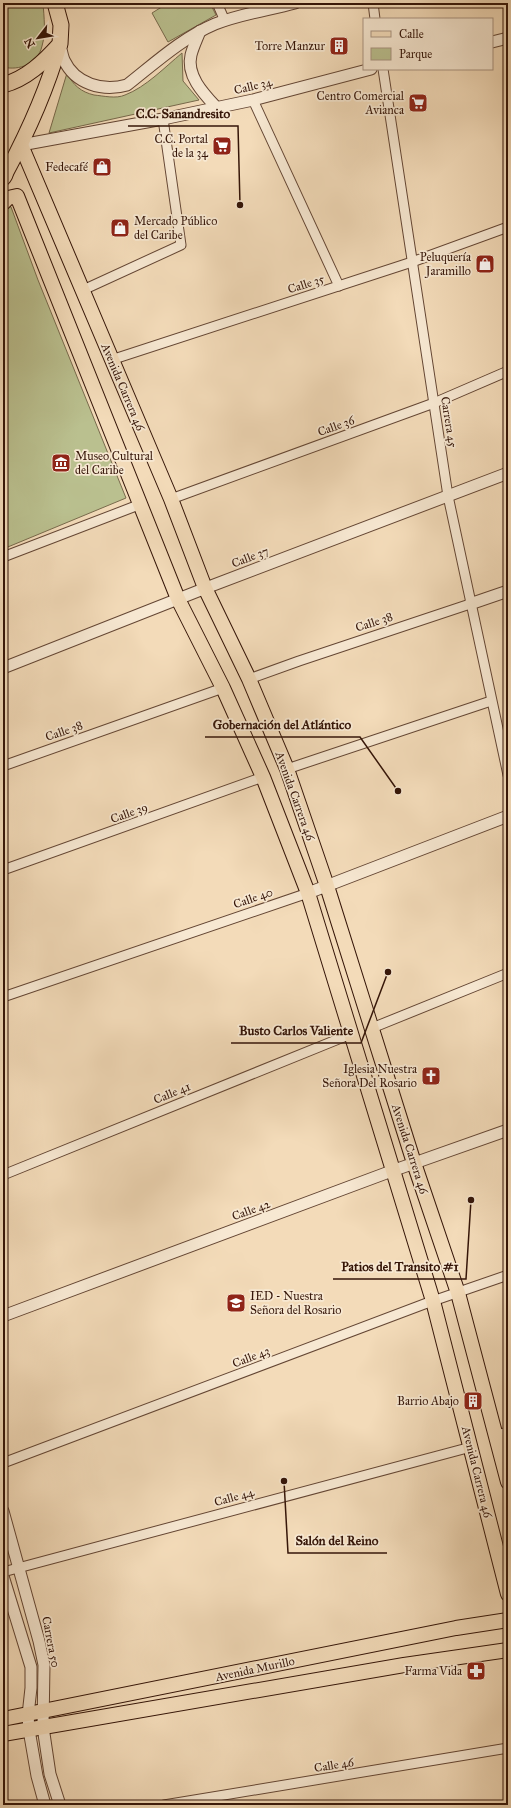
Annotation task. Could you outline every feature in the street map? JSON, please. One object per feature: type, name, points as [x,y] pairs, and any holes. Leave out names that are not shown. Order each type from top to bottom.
[{"type":"highway","points":[[56,3],[61,25]]},
{"type":"highway","points":[[3,85],[28,74],[47,59],[60,44],[61,25],[66,3]]},
{"type":"main road","points":[[4,177],[21,145],[54,65],[60,44]]},
{"type":"main road","name":"Avenida Carrera 46","points":[[21,145],[171,499],[205,588],[249,680],[287,769],[327,886],[414,1163],[458,1293],[502,1433],[508,1482]]},
{"type":"main road","name":"Avenida Carrera 46","points":[[3,202],[8,198],[17,196],[178,599],[223,688],[263,777],[308,893],[433,1301],[508,1594]]},
{"type":"main road","name":"Avenida Murillo","points":[[3,1719],[44,1712],[456,1628],[508,1620]]},
{"type":"main road","name":"Avenida Murillo","points":[[3,1734],[404,1665],[508,1650]]},
{"type":"street","points":[[217,3],[225,21]]},
{"type":"street","points":[[60,44],[64,60],[72,71],[84,81],[98,87],[112,88],[127,85],[172,49],[200,31],[225,21],[295,3]]},
{"type":"street","points":[[373,3],[375,18]]},
{"type":"street","points":[[200,31],[191,56],[191,73],[202,92],[216,107]]},
{"type":"street","points":[[493,42],[508,38]]},
{"type":"street","name":"Calle 34","points":[[21,145],[163,120],[253,100],[367,70]]},
{"type":"street","name":"Carrera 45","points":[[383,70],[448,496],[508,775]]},
{"type":"street","points":[[253,100],[339,286]]},
{"type":"street","points":[[83,290],[182,245],[163,120]]},
{"type":"street","name":"Calle 35","points":[[111,360],[412,262],[508,227]]},
{"type":"street","name":"Calle 36","points":[[171,499],[434,403],[508,370]]},
{"type":"street","name":"Calle 37","points":[[3,668],[205,588],[508,473]]},
{"type":"street","points":[[3,556],[141,504]]},
{"type":"street","name":"Calle 38","points":[[249,680],[299,661],[508,591]]},
{"type":"street","name":"Calle 38","points":[[3,766],[223,688]]},
{"type":"street","points":[[287,769],[491,701]]},
{"type":"street","name":"Calle 39","points":[[3,870],[263,777]]},
{"type":"street","name":"Calle 40","points":[[3,998],[308,893],[354,874],[508,816]]},
{"type":"street","points":[[372,1028],[508,973]]},
{"type":"street","name":"Calle 41","points":[[3,1175],[351,1034]]},
{"type":"street","name":"Calle 42","points":[[3,1316],[394,1170],[508,1130]]},
{"type":"street","name":"Calle 43","points":[[3,1463],[433,1301],[508,1275]]},
{"type":"street","name":"Calle 44","points":[[3,1572],[471,1447]]},
{"type":"street","name":"Carrera 50","points":[[3,1510],[39,1641],[44,1665],[44,1727],[50,1774],[60,1805]]},
{"type":"street","name":"Carrera 50","points":[[3,1576],[31,1667],[31,1688],[28,1715],[29,1730],[45,1805]]},
{"type":"street","name":"Calle 46","points":[[164,1805],[508,1748]]},
{"type":"green space","points":[[3,3],[43,3],[44,30],[40,52],[32,62],[21,67],[3,67]]},
{"type":"green space","points":[[168,3],[210,3],[216,15],[168,42],[152,13]]},
{"type":"green space","points":[[182,53],[183,81],[199,100],[49,133],[67,73],[72,81],[85,92],[94,95],[114,97],[121,96],[148,82]]},
{"type":"green space","points":[[3,205],[11,207],[38,280],[126,498],[3,549]]},
{"type":"place","name":"Torre Manzur","points":[[339,46]]},
{"type":"place","name":"Centro Comercial Avianca","points":[[418,103]]},
{"type":"place","name":"C.C. Portal de la 34","points":[[222,146]]},
{"type":"place","name":"Fedecafé","points":[[102,167]]},
{"type":"place","name":"C.C. Sanandresito","points":[[240,205]]},
{"type":"place","name":"Mercado Público del Caribe","points":[[120,228]]},
{"type":"place","name":"Peluquería Jaramillo","points":[[485,264]]},
{"type":"place","name":"Museo Cultural del Caribe","points":[[61,463]]},
{"type":"place","name":"Gobernación del Atlántico","points":[[398,791]]},
{"type":"place","name":"Busto Carlos Valiente","points":[[388,972]]},
{"type":"place","name":"Iglesia Nuestra Señora Del Rosario","points":[[431,1076]]},
{"type":"place","name":"Patios del Transito #1","points":[[471,1200]]},
{"type":"place","name":"IED - Nuestra Señora del Rosario","points":[[236,1303]]},
{"type":"place","name":"Barrio Abajo","points":[[473,1401]]},
{"type":"place","name":"Salón del Reino","points":[[284,1481]]},
{"type":"place","name":"Farma Vida","points":[[476,1671]]}]
